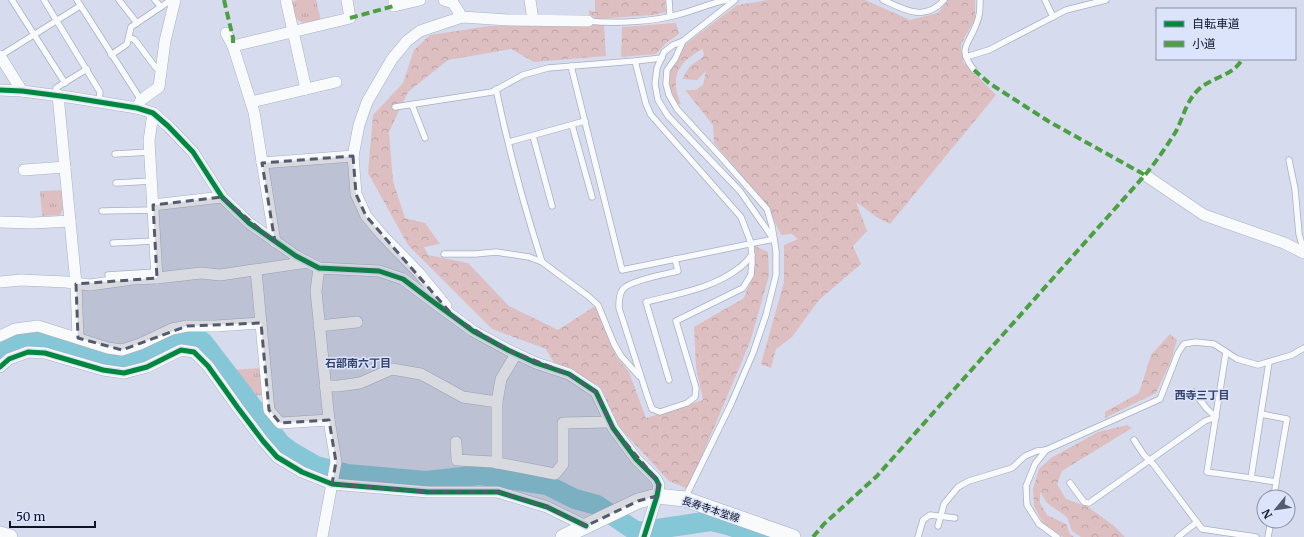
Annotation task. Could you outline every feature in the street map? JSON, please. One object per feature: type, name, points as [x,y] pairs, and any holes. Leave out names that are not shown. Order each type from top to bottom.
[{"type":"main road","name":"長寿寺本堂線","points":[[562,537],[638,501],[657,496],[685,499],[793,537]]},
{"type":"main road","points":[[0,534],[10,537]]},
{"type":"street","points":[[139,104],[159,87],[165,41],[174,0]]},
{"type":"street","points":[[286,0],[306,89]]},
{"type":"street","points":[[232,46],[350,18],[347,0]]},
{"type":"street","points":[[394,0],[394,6],[420,0]]},
{"type":"street","points":[[444,0],[453,3],[462,16]]},
{"type":"street","points":[[530,0],[533,20]]},
{"type":"street","points":[[455,318],[419,273],[382,235],[366,216],[356,194],[353,156],[359,125],[367,102],[392,60],[407,41],[420,31],[462,16],[588,21]]},
{"type":"street","points":[[226,33],[232,46],[254,112],[275,242]]},
{"type":"street","points":[[0,56],[22,91]]},
{"type":"street","points":[[251,102],[336,82]]},
{"type":"street","points":[[0,90],[22,91],[99,102],[139,104],[153,113],[168,126],[193,152],[222,197],[249,223],[275,242],[319,268],[379,271],[403,279],[473,331],[536,363],[570,374],[596,392],[610,422],[636,459],[656,479],[659,485],[649,524],[644,537]]},
{"type":"street","points":[[58,96],[76,284],[78,338]]},
{"type":"street","points":[[153,113],[149,141],[157,275]]},
{"type":"street","points":[[262,163],[353,156]]},
{"type":"street","points":[[24,170],[65,167]]},
{"type":"street","points":[[1145,175],[1204,215],[1284,243],[1304,253]]},
{"type":"street","points":[[153,208],[222,197]]},
{"type":"street","points":[[0,222],[33,223],[70,221]]},
{"type":"street","points":[[0,282],[21,280],[66,282],[90,285],[157,275],[201,273],[220,275],[308,262]]},
{"type":"street","points":[[319,268],[316,291],[319,326],[329,420],[336,462],[322,537]]},
{"type":"street","points":[[256,270],[269,410],[280,423],[329,420]]},
{"type":"street","points":[[319,326],[357,322]]},
{"type":"street","points":[[0,336],[15,329],[38,326],[108,348],[122,350],[140,344],[172,329],[187,326],[261,323]]},
{"type":"street","points":[[0,367],[9,359],[28,352],[45,353],[103,370],[124,373],[146,367],[181,350],[194,352],[208,366],[263,441],[277,456],[302,472],[332,484],[428,492],[498,492],[547,506],[586,526]]},
{"type":"street","points":[[497,463],[497,402],[500,379],[516,354]]},
{"type":"street","points":[[325,386],[360,383],[392,369],[421,374],[462,397],[497,402]]},
{"type":"street","points":[[456,442],[457,460],[497,463],[555,474],[563,464],[563,423],[610,422]]},
{"type":"lane","points":[[12,0],[65,83]]},
{"type":"lane","points":[[44,0],[100,92],[99,102]]},
{"type":"lane","points":[[77,0],[112,55],[139,104]]},
{"type":"lane","points":[[119,0],[137,23]]},
{"type":"lane","points":[[155,0],[160,7]]},
{"type":"lane","points":[[112,55],[127,44],[131,27],[171,0]]},
{"type":"lane","points":[[669,0],[670,16]]},
{"type":"lane","points":[[588,21],[609,23],[679,15],[713,2],[727,0]]},
{"type":"lane","points":[[735,0],[684,41],[673,45],[664,52],[656,68],[655,84],[658,100],[668,116],[740,191],[774,239]]},
{"type":"lane","points":[[883,0],[909,12],[923,13],[938,7],[944,0]]},
{"type":"lane","points":[[974,70],[967,61],[964,52],[980,13],[980,0]]},
{"type":"lane","points":[[1045,0],[1053,17]]},
{"type":"lane","points":[[966,57],[989,50],[1066,10],[1106,0]]},
{"type":"lane","points":[[0,56],[80,6]]},
{"type":"lane","points":[[129,37],[135,40],[156,68],[161,71]]},
{"type":"lane","points":[[684,41],[675,59],[667,70],[666,84],[669,95],[676,109],[721,156],[766,209],[772,226],[776,251],[776,275],[760,334],[731,404],[685,499]]},
{"type":"lane","points":[[395,107],[492,92],[523,75],[548,68],[635,62],[662,58]]},
{"type":"lane","points":[[635,62],[646,104],[651,115],[741,217],[751,243],[752,255],[751,275],[743,288],[676,321],[696,388],[695,397],[687,403],[660,412],[652,409],[619,308],[619,298],[623,289],[632,283],[678,271],[675,259]]},
{"type":"lane","points":[[571,66],[622,270],[774,239]]},
{"type":"lane","points":[[58,96],[56,88],[87,69]]},
{"type":"lane","points":[[496,90],[542,262]]},
{"type":"lane","points":[[412,105],[425,138]]},
{"type":"lane","points":[[509,142],[585,122]]},
{"type":"lane","points":[[572,125],[592,197]]},
{"type":"lane","points":[[532,136],[552,206]]},
{"type":"lane","points":[[115,154],[150,152]]},
{"type":"lane","points":[[1289,160],[1295,189],[1299,234],[1304,253]]},
{"type":"lane","points":[[116,183],[152,181]]},
{"type":"lane","points":[[102,211],[153,208]]},
{"type":"lane","points":[[113,242],[155,241]]},
{"type":"lane","points":[[444,254],[496,252],[529,257],[542,262],[598,305],[614,344],[621,356],[641,378]]},
{"type":"lane","points":[[669,380],[646,302],[706,285],[724,278],[740,268],[752,255]]},
{"type":"lane","points":[[108,274],[157,275]]},
{"type":"lane","points":[[938,526],[944,504],[958,487],[969,481],[1012,468],[1025,456],[1037,451],[1046,450],[1160,399],[1178,353],[1184,344],[1195,342],[1214,344],[1237,359],[1258,366],[1292,355],[1304,348]]},
{"type":"lane","points":[[1226,352],[1207,472],[1276,482]]},
{"type":"lane","points":[[1251,478],[1269,362]]},
{"type":"lane","points":[[1194,392],[1207,409],[1216,417]]},
{"type":"lane","points":[[1261,414],[1287,419],[1275,489]]},
{"type":"lane","points":[[1070,483],[1084,502],[1089,503],[1205,421],[1216,417]]},
{"type":"lane","points":[[1134,440],[1154,464],[1202,529],[1256,537]]},
{"type":"lane","points":[[1046,450],[1035,464],[1026,486],[1027,504],[1039,524],[1058,537]]},
{"type":"lane","points":[[918,537],[923,520],[930,515],[955,518]]},
{"type":"lane","points":[[1178,537],[1197,522]]},
{"type":"highlighted area","points":[[353,156],[356,194],[366,216],[455,318],[508,350],[569,374],[596,392],[613,428],[658,481],[657,496],[638,501],[586,526],[547,507],[498,492],[428,492],[332,484],[336,462],[329,420],[280,423],[269,410],[261,323],[187,326],[122,350],[78,338],[76,284],[157,278],[153,205],[222,197],[275,242],[262,163]]},
{"type":"green space","points":[[297,0],[316,0],[321,20],[303,23],[295,18],[291,2]]},
{"type":"green space","points":[[595,0],[665,0],[666,12],[653,15],[597,19],[589,14],[589,10],[595,12]]},
{"type":"green space","points":[[769,0],[865,0],[910,20],[938,13],[948,0],[975,0],[975,19],[961,44],[963,62],[996,95],[890,224],[878,218],[856,202],[867,231],[853,246],[861,264],[819,300],[792,337],[776,349],[771,368],[761,364],[784,282],[784,245],[798,239],[792,234],[781,235],[768,207],[714,143],[713,125],[685,90],[696,90],[703,85],[706,71],[697,80],[682,79],[690,66],[703,57],[704,53],[702,49],[687,60],[678,72],[676,86],[681,104],[678,104],[670,90],[669,66],[687,43],[737,5]]},
{"type":"green space","points":[[676,23],[679,34],[666,43],[656,54],[621,57],[622,27]]},
{"type":"green space","points":[[604,25],[606,56],[534,62],[511,49],[448,60],[408,92],[389,132],[393,181],[405,218],[425,223],[440,244],[424,247],[428,255],[468,263],[509,306],[558,330],[595,306],[616,356],[629,372],[646,418],[703,400],[696,367],[694,327],[744,298],[755,269],[755,246],[768,252],[769,276],[750,342],[688,489],[669,481],[619,427],[598,385],[557,368],[546,349],[492,329],[408,245],[368,173],[373,115],[403,83],[414,50],[430,35],[489,26]]},
{"type":"green space","points":[[64,190],[65,206],[60,215],[42,216],[40,191]]},
{"type":"green space","points":[[1170,334],[1177,340],[1170,363],[1156,393],[1105,418],[1105,412],[1139,393],[1151,355]]},
{"type":"green space","points":[[260,368],[263,395],[250,396],[230,370]]},
{"type":"green space","points":[[1127,425],[1132,428],[1062,471],[1057,484],[1066,499],[1088,507],[1113,525],[1125,537],[1081,537],[1072,531],[1067,517],[1047,503],[1040,492],[1040,503],[1047,515],[1066,524],[1070,534],[1074,537],[1063,537],[1043,523],[1034,506],[1033,489],[1039,469],[1051,458],[1098,432]]},
{"type":"waterway","points":[[0,350],[11,342],[24,339],[39,339],[115,362],[127,362],[140,358],[164,344],[181,337],[195,337],[203,342],[281,444],[316,466],[347,474],[426,481],[480,475],[547,485],[575,499],[597,505],[637,532],[711,521],[728,525],[762,537]]},
{"type":"marked path","points":[[224,0],[233,38],[233,46]]},
{"type":"marked path","points":[[350,18],[394,6]]},
{"type":"marked path","points":[[813,537],[824,524],[877,476],[1145,175],[1175,133],[1190,99],[1194,94],[1209,82],[1234,69],[1241,60]]},
{"type":"marked path","points":[[974,70],[989,83],[1048,121],[1145,175]]},
{"type":"cycle path","points":[[0,90],[22,91],[68,97],[137,108],[153,113],[193,152],[222,197],[249,223],[296,256],[319,268],[379,271],[403,279],[473,331],[536,363],[569,374],[596,392],[613,428],[636,459],[656,479],[659,485],[644,537]]},
{"type":"cycle path","points":[[0,367],[9,359],[28,352],[45,353],[103,370],[124,373],[147,367],[181,350],[194,352],[208,366],[263,441],[277,457],[302,472],[332,484],[428,492],[498,492],[547,507],[586,526]]},
{"type":"district","name":"石部南六丁目","points":[[358,363]]},
{"type":"district","name":"西寺三丁目","points":[[1202,395]]}]
